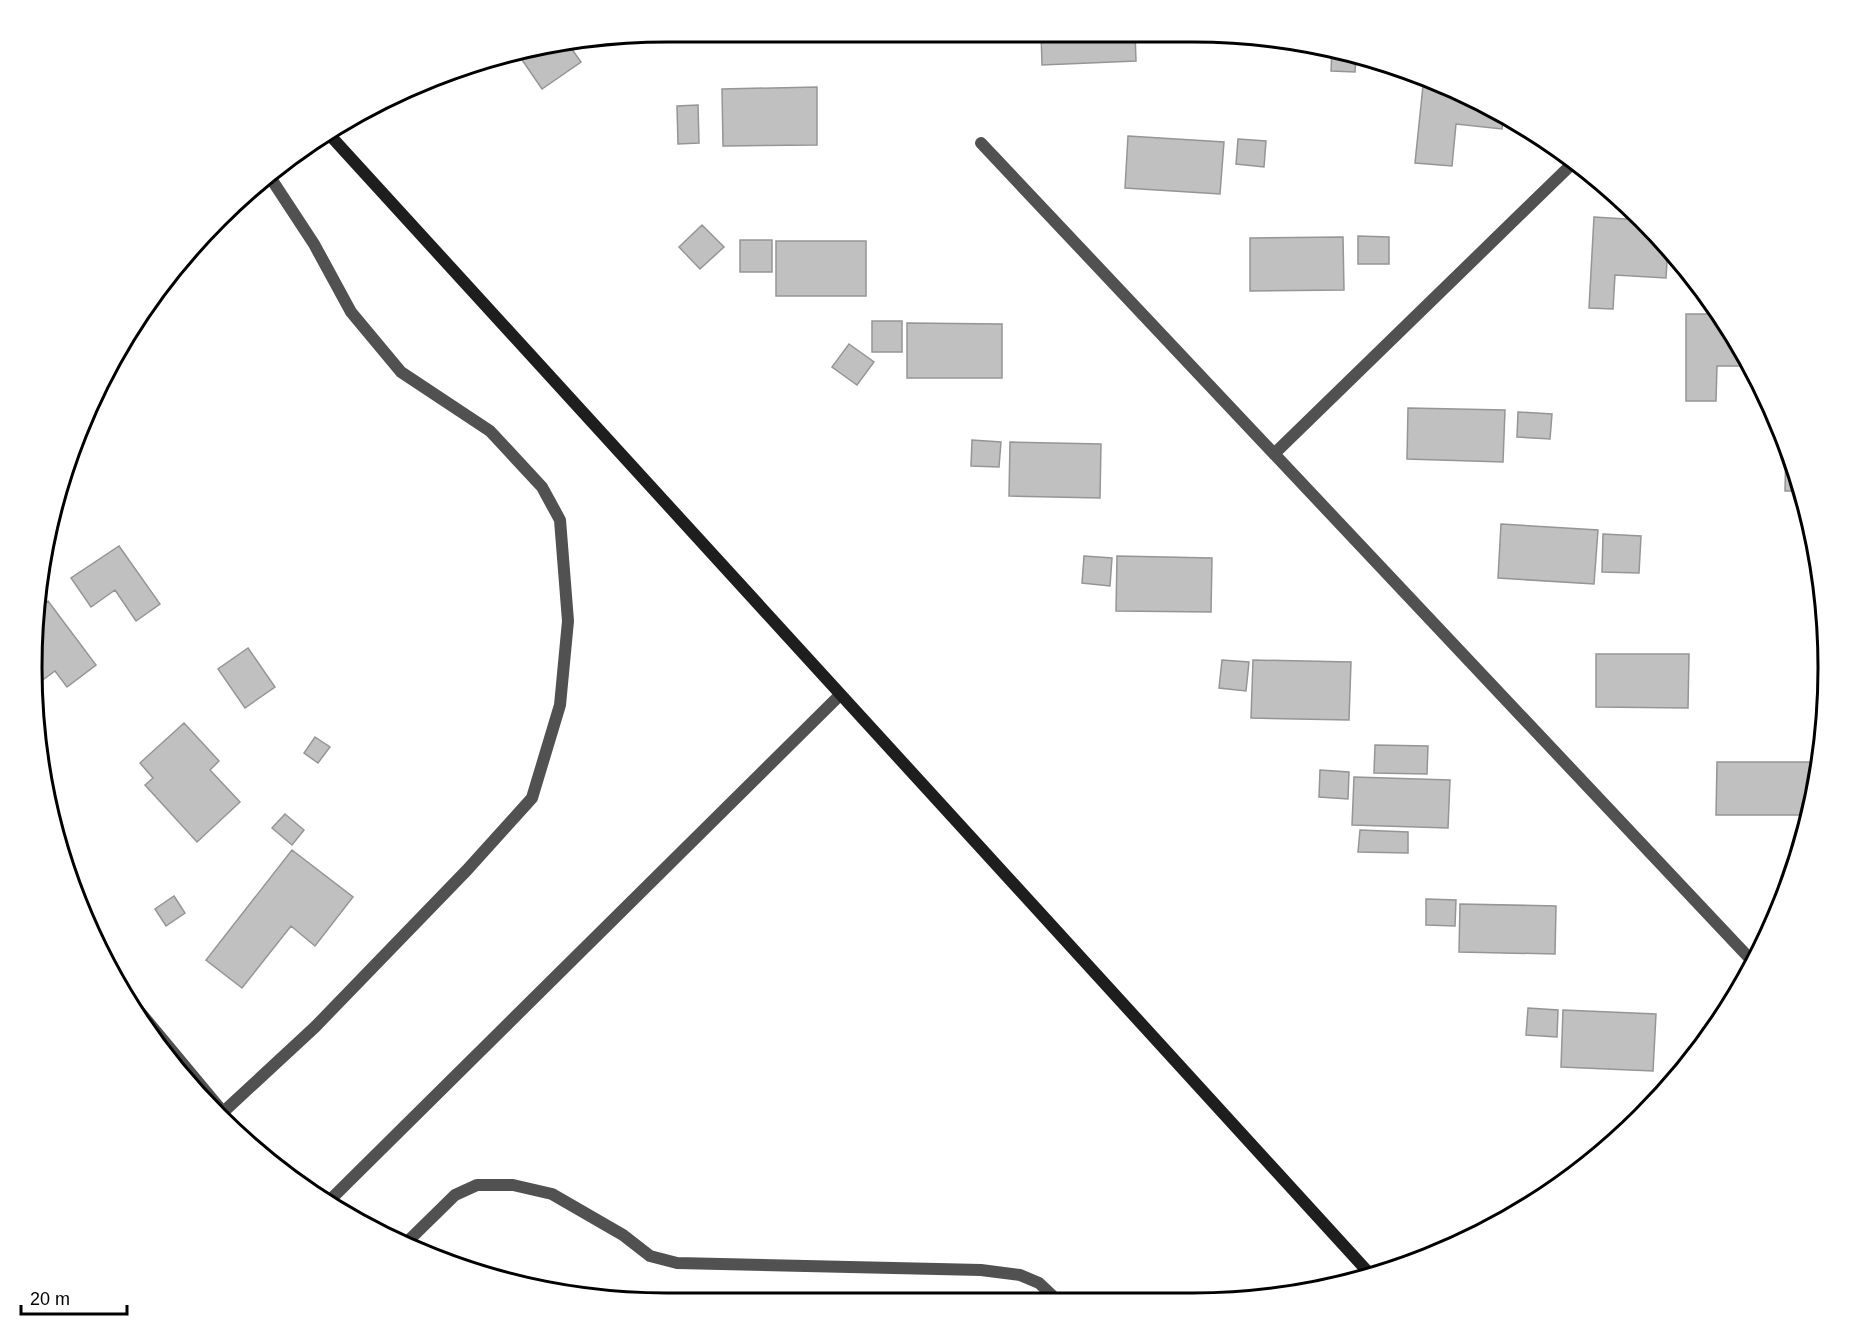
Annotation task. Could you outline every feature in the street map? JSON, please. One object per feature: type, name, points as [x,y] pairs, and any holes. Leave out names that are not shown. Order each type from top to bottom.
[{"type":"main road","points":[[333,139],[1365,1269]]},
{"type":"street","points":[[981,143],[1747,956]]},
{"type":"street","points":[[1274,454],[1568,168]]},
{"type":"street","points":[[225,1110],[315,1027],[467,870],[532,798],[560,705],[568,621],[560,520],[542,488],[490,431],[401,372],[351,312],[314,244],[273,182]]},
{"type":"street","points":[[334,1196],[840,695]]},
{"type":"street","points":[[412,1237],[455,1195],[477,1185],[513,1185],[552,1194],[623,1235],[650,1256],[676,1263],[981,1270],[1020,1275],[1040,1283],[1050,1293]]},
{"type":"building","points":[[1041,42],[1135,42],[1136,61],[1042,65]]},
{"type":"building","points":[[572,49],[581,62],[542,89],[522,59]]},
{"type":"building","points":[[1332,58],[1356,63],[1355,72],[1331,71]]},
{"type":"building","points":[[1423,86],[1503,125],[1502,129],[1456,124],[1452,166],[1415,163]]},
{"type":"building","points":[[817,87],[817,145],[723,146],[722,89]]},
{"type":"building","points":[[698,105],[699,143],[678,144],[677,106]]},
{"type":"building","points":[[1128,136],[1224,142],[1220,194],[1125,188]]},
{"type":"building","points":[[1238,139],[1266,141],[1264,167],[1236,164]]},
{"type":"building","points":[[1594,217],[1629,219],[1667,260],[1666,278],[1615,275],[1613,309],[1589,308]]},
{"type":"building","points":[[702,225],[724,247],[700,269],[679,247]]},
{"type":"building","points":[[1358,236],[1389,237],[1389,264],[1358,264]]},
{"type":"building","points":[[1343,237],[1344,290],[1250,291],[1250,238]]},
{"type":"building","points":[[740,240],[772,240],[772,272],[740,272]]},
{"type":"building","points":[[776,241],[866,241],[866,296],[776,296]]},
{"type":"building","points":[[1686,314],[1709,314],[1740,366],[1717,366],[1716,401],[1686,401]]},
{"type":"building","points":[[872,321],[902,321],[902,352],[872,352]]},
{"type":"building","points":[[907,323],[1002,324],[1002,378],[907,378]]},
{"type":"building","points":[[849,344],[874,362],[857,385],[832,367]]},
{"type":"building","points":[[1408,408],[1505,410],[1503,462],[1407,459]]},
{"type":"building","points":[[1518,412],[1552,414],[1550,439],[1517,437]]},
{"type":"building","points":[[972,440],[1001,442],[999,467],[971,466]]},
{"type":"building","points":[[1010,442],[1101,444],[1100,498],[1009,496]]},
{"type":"building","points":[[1785,468],[1792,491],[1785,491]]},
{"type":"building","points":[[1501,524],[1598,530],[1594,584],[1498,578]]},
{"type":"building","points":[[1603,534],[1641,536],[1639,573],[1602,572]]},
{"type":"building","points":[[119,546],[160,604],[136,621],[115,590],[91,607],[71,578]]},
{"type":"building","points":[[1084,556],[1112,558],[1110,586],[1082,583]]},
{"type":"building","points":[[1117,556],[1212,558],[1211,612],[1116,611]]},
{"type":"building","points":[[48,601],[96,665],[67,687],[55,671],[42,680],[45,603]]},
{"type":"building","points":[[248,648],[275,687],[245,708],[218,669]]},
{"type":"building","points":[[1596,654],[1689,654],[1688,708],[1596,707]]},
{"type":"building","points":[[1222,660],[1249,662],[1246,691],[1219,688]]},
{"type":"building","points":[[1253,660],[1351,662],[1349,720],[1251,718]]},
{"type":"building","points":[[184,723],[219,761],[210,770],[240,802],[197,842],[145,785],[153,778],[140,763]]},
{"type":"building","points":[[315,737],[330,747],[318,763],[304,753]]},
{"type":"building","points":[[1375,745],[1428,746],[1427,774],[1374,773]]},
{"type":"building","points":[[1717,762],[1810,762],[1800,815],[1716,815]]},
{"type":"building","points":[[1320,770],[1349,772],[1348,799],[1319,797]]},
{"type":"building","points":[[1354,777],[1450,780],[1448,828],[1352,825]]},
{"type":"building","points":[[285,814],[304,830],[292,845],[272,828]]},
{"type":"building","points":[[1360,830],[1408,832],[1408,853],[1358,852]]},
{"type":"building","points":[[292,850],[353,897],[315,946],[291,926],[242,988],[206,960]]},
{"type":"building","points":[[174,896],[185,913],[166,926],[155,909]]},
{"type":"building","points":[[1426,899],[1456,900],[1455,926],[1426,925]]},
{"type":"building","points":[[1460,904],[1556,906],[1555,954],[1459,952]]},
{"type":"building","points":[[1528,1008],[1558,1010],[1557,1037],[1526,1035]]},
{"type":"building","points":[[1563,1010],[1656,1014],[1653,1071],[1561,1067]]}]
